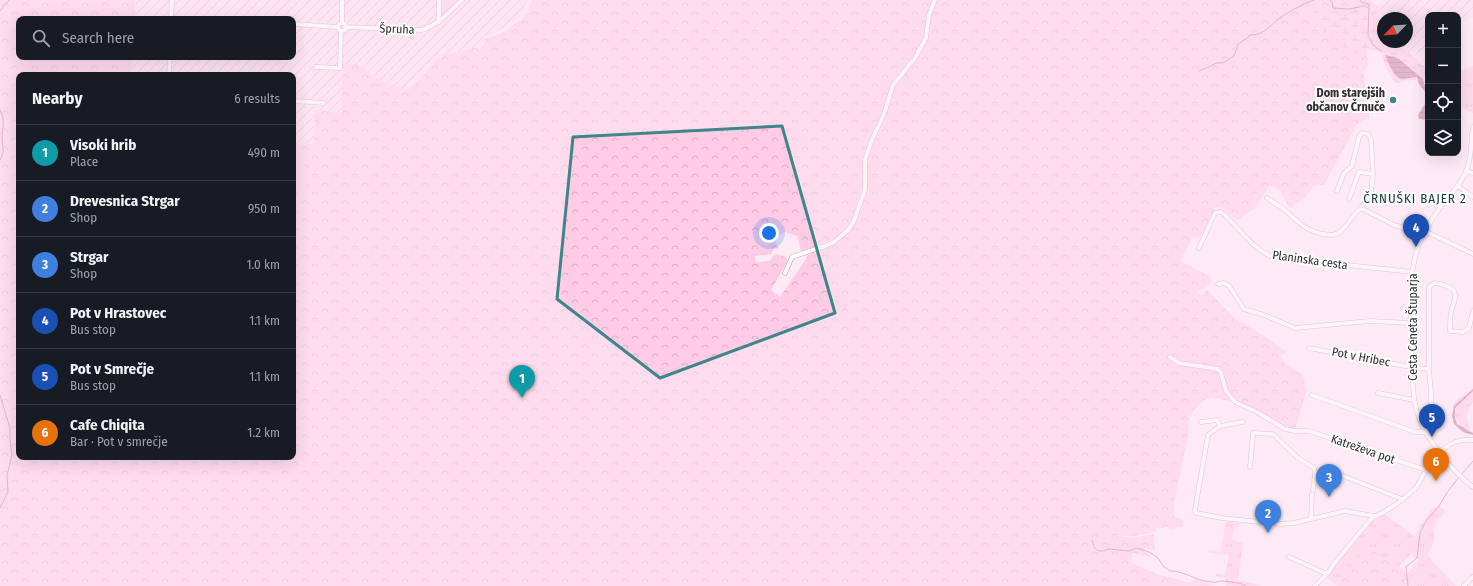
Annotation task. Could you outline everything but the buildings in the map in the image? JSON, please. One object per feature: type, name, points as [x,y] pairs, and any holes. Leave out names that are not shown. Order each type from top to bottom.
[{"type":"street","points":[[171,16],[172,0]]},
{"type":"street","points":[[316,67],[340,68],[342,31],[346,27],[342,23],[342,0]]},
{"type":"street","points":[[438,22],[439,0]]},
{"type":"street","name":"Špruha","points":[[346,27],[422,30],[431,27],[438,22],[462,0]]},
{"type":"street","points":[[785,273],[792,257],[834,242],[847,231],[852,223],[865,190],[865,160],[869,147],[884,114],[893,84],[915,58],[926,38],[929,15],[935,0]]},
{"type":"street","points":[[338,27],[338,24],[342,23]]},
{"type":"street","points":[[296,24],[338,27],[339,30],[342,31]]},
{"type":"street","points":[[169,72],[170,60]]},
{"type":"street","points":[[296,101],[324,103]]},
{"type":"street","name":"Cesta Ceneta Štuparja","points":[[1473,127],[1471,155],[1467,171],[1458,186],[1435,213],[1425,231],[1418,248],[1410,286],[1414,400],[1422,425],[1426,432],[1460,476],[1473,487]]},
{"type":"street","points":[[1267,198],[1307,229],[1316,233],[1327,235],[1335,235],[1341,232],[1357,210],[1361,208],[1370,194],[1373,174],[1371,139],[1368,134],[1362,133],[1359,137],[1352,166],[1344,173],[1337,191]]},
{"type":"street","points":[[1467,171],[1473,173]]},
{"type":"street","points":[[1349,199],[1359,172],[1373,174]]},
{"type":"street","points":[[1458,186],[1473,197]]},
{"type":"street","points":[[1361,208],[1394,225],[1425,231],[1473,254]]},
{"type":"street","name":"Planinska cesta","points":[[1199,248],[1215,214],[1221,212],[1228,217],[1254,245],[1273,257],[1412,272]]},
{"type":"street","points":[[1218,284],[1222,283],[1229,286],[1242,307],[1248,311],[1264,315],[1295,328],[1370,321],[1411,323]]},
{"type":"street","name":"Cesta Ceneta Štuparja","points":[[1422,425],[1427,419],[1431,407],[1429,369],[1429,293],[1431,285],[1439,283],[1453,288],[1455,291],[1456,295],[1450,321],[1450,332],[1463,332],[1468,328],[1473,311]]},
{"type":"street","name":"Pot v Hribec","points":[[1309,348],[1429,369]]},
{"type":"street","name":"Katreževa pot","points":[[1170,357],[1179,364],[1218,370],[1221,373],[1226,392],[1232,399],[1281,427],[1299,431],[1309,431],[1426,470]]},
{"type":"street","points":[[1378,393],[1414,400]]},
{"type":"street","points":[[1312,395],[1416,432],[1426,432]]},
{"type":"street","points":[[1201,422],[1217,420],[1220,426]]},
{"type":"street","points":[[1243,422],[1220,426],[1208,436],[1196,503],[1196,513],[1222,518],[1280,524],[1294,523],[1345,511],[1374,516]]},
{"type":"street","points":[[1250,467],[1253,433],[1255,432],[1272,434],[1298,458],[1314,468],[1311,519]]},
{"type":"street","points":[[1315,586],[1327,574],[1374,516],[1386,511],[1415,488],[1440,451],[1458,441],[1473,440]]},
{"type":"street","points":[[1338,474],[1402,499]]},
{"type":"street","points":[[1289,557],[1327,574]]},
{"type":"street","points":[[1464,586],[1473,577]]},
{"type":"highlighted area","points":[[782,126],[835,313],[660,378],[557,299],[573,137]]},
{"type":"shaded area","points":[[135,0],[527,0],[521,16],[486,39],[484,48],[479,50],[477,48],[467,49],[435,60],[431,67],[412,89],[401,88],[381,82],[360,65],[342,113],[332,113],[314,144],[296,143],[296,72],[131,72],[132,60],[296,60],[296,16],[135,16]]},
{"type":"shaded area","points":[[1383,0],[1473,0],[1473,17],[1461,23],[1461,12],[1425,12],[1425,49],[1414,56],[1399,48],[1413,48],[1413,12],[1377,12],[1377,16],[1376,9]]},
{"type":"shaded area","points":[[1385,55],[1399,59],[1423,79],[1425,92],[1419,84],[1417,77],[1400,79],[1392,70]]},
{"type":"shaded area","points":[[1425,104],[1425,120],[1419,119],[1418,115]]},
{"type":"shaded area","points":[[1473,389],[1473,391],[1455,408],[1455,418],[1457,424],[1473,433],[1473,435],[1463,432],[1454,424],[1452,416],[1454,406]]},
{"type":"green space","points":[[0,0],[135,0],[135,16],[16,16],[16,60],[132,60],[131,72],[16,72],[16,460],[296,460],[296,143],[314,144],[315,110],[342,113],[343,64],[360,65],[381,82],[401,88],[412,89],[437,58],[475,47],[479,50],[484,48],[484,41],[486,39],[506,31],[515,23],[521,21],[532,0],[934,0],[922,41],[913,58],[893,82],[886,107],[866,151],[863,165],[864,185],[852,221],[847,229],[831,241],[803,251],[801,251],[797,236],[785,232],[775,237],[778,248],[774,249],[771,254],[755,256],[756,262],[769,261],[775,254],[784,256],[787,259],[786,264],[771,290],[780,297],[810,253],[835,242],[845,235],[856,221],[867,189],[867,162],[869,152],[884,120],[895,82],[926,41],[931,14],[936,0],[1370,0],[1378,6],[1377,48],[1378,48],[1375,51],[1367,49],[1368,66],[1363,71],[1365,86],[1369,88],[1369,119],[1363,120],[1357,124],[1325,183],[1323,185],[1313,186],[1306,197],[1291,208],[1279,189],[1270,185],[1254,209],[1237,220],[1220,207],[1215,208],[1200,238],[1193,237],[1180,261],[1211,277],[1212,279],[1209,285],[1198,291],[1201,295],[1207,290],[1234,318],[1263,335],[1286,352],[1281,356],[1286,365],[1301,373],[1307,389],[1295,430],[1290,429],[1259,413],[1223,399],[1212,398],[1204,400],[1195,409],[1189,420],[1189,431],[1174,502],[1174,515],[1175,517],[1184,521],[1183,527],[1171,529],[1168,527],[1155,528],[1156,531],[1139,535],[1112,535],[1131,538],[1154,534],[1155,551],[1146,548],[1143,549],[1152,557],[1132,553],[1132,563],[1157,574],[1191,583],[1194,579],[1215,586],[0,586]]},
{"type":"green space","points":[[442,0],[459,1],[441,18]]},
{"type":"green space","points":[[1330,0],[1337,5],[1353,6],[1368,2],[1371,4],[1371,36],[1376,49],[1367,48],[1364,58],[1336,42],[1337,39],[1350,39],[1345,33],[1329,31],[1324,33],[1321,31],[1320,24],[1314,21],[1312,17],[1313,12],[1326,6]]},
{"type":"green space","points":[[1378,48],[1399,48],[1412,55],[1419,61],[1420,64],[1425,66],[1425,77],[1418,71],[1417,66],[1395,53],[1375,51]]},
{"type":"green space","points":[[1388,51],[1395,53],[1417,66],[1417,69],[1424,78],[1423,79],[1402,62],[1389,62],[1390,69],[1403,79],[1417,77],[1418,79],[1396,83],[1388,72],[1383,61],[1382,52]]},
{"type":"green space","points":[[1473,66],[1473,113],[1461,107],[1461,72]]},
{"type":"green space","points":[[296,145],[302,145],[307,183],[299,193],[296,192]]},
{"type":"green space","points":[[1473,388],[1473,402],[1467,411],[1468,424],[1471,430],[1462,427],[1457,422],[1453,405],[1457,400]]},
{"type":"green space","points":[[1438,506],[1445,510],[1445,512],[1434,525],[1434,542],[1427,555],[1456,586],[1413,586],[1411,578],[1407,574],[1419,559],[1414,557],[1412,554],[1399,566],[1380,557],[1372,547],[1364,550],[1337,586],[1327,578],[1338,561],[1374,519],[1385,515],[1414,536],[1427,515]]},
{"type":"green space","points":[[1226,519],[1240,523],[1239,527],[1234,527],[1232,540],[1243,543],[1238,580],[1216,576],[1216,574],[1225,575],[1229,555],[1209,553],[1209,549],[1212,551],[1221,552]]},
{"type":"green space","points":[[1372,547],[1380,557],[1399,566],[1411,578],[1413,586],[1337,586],[1364,550]]},
{"type":"green space","points":[[1225,578],[1257,584],[1261,586],[1226,586]]},
{"type":"waterway","points":[[0,11],[9,0]]},
{"type":"waterway","points":[[1199,71],[1216,63],[1223,63],[1234,56],[1238,44],[1250,35],[1259,34],[1286,14],[1299,6],[1314,0]]},
{"type":"waterway","points":[[1330,0],[1333,8],[1349,9],[1364,6],[1369,8],[1368,35],[1373,45],[1382,52]]},
{"type":"waterway","points":[[1360,0],[1361,2],[1369,4],[1369,7]]},
{"type":"waterway","points":[[0,110],[3,121],[3,151],[0,160]]},
{"type":"waterway","points":[[0,395],[10,428],[12,455],[7,475],[8,492],[0,508]]},
{"type":"waterway","points":[[1461,475],[1473,461]]},
{"type":"waterway","points":[[1408,586],[1406,567],[1417,558],[1420,533],[1426,521],[1439,506],[1459,477]]},
{"type":"waterway","points":[[1092,540],[1094,547],[1098,551],[1108,549],[1129,551],[1137,548],[1149,552],[1158,558],[1164,567],[1170,571],[1180,572],[1201,580],[1231,582],[1246,586]]},
{"type":"place","name":"Dom starejših občanov Črnuče","points":[[1393,100]]},
{"type":"place","name":"Pot v Hrastovec","points":[[1416,247]]},
{"type":"place","name":"Visoki hrib","points":[[522,398]]},
{"type":"place","name":"Pot v Smrečje","points":[[1432,437]]},
{"type":"place","name":"Cafe Chiqita","points":[[1436,481]]},
{"type":"place","name":"Strgar","points":[[1329,497]]},
{"type":"place","name":"Drevesnica Strgar","points":[[1268,533]]},
{"type":"district","name":"ČRNUŠKI BAJER 2","points":[[1415,198]]}]
